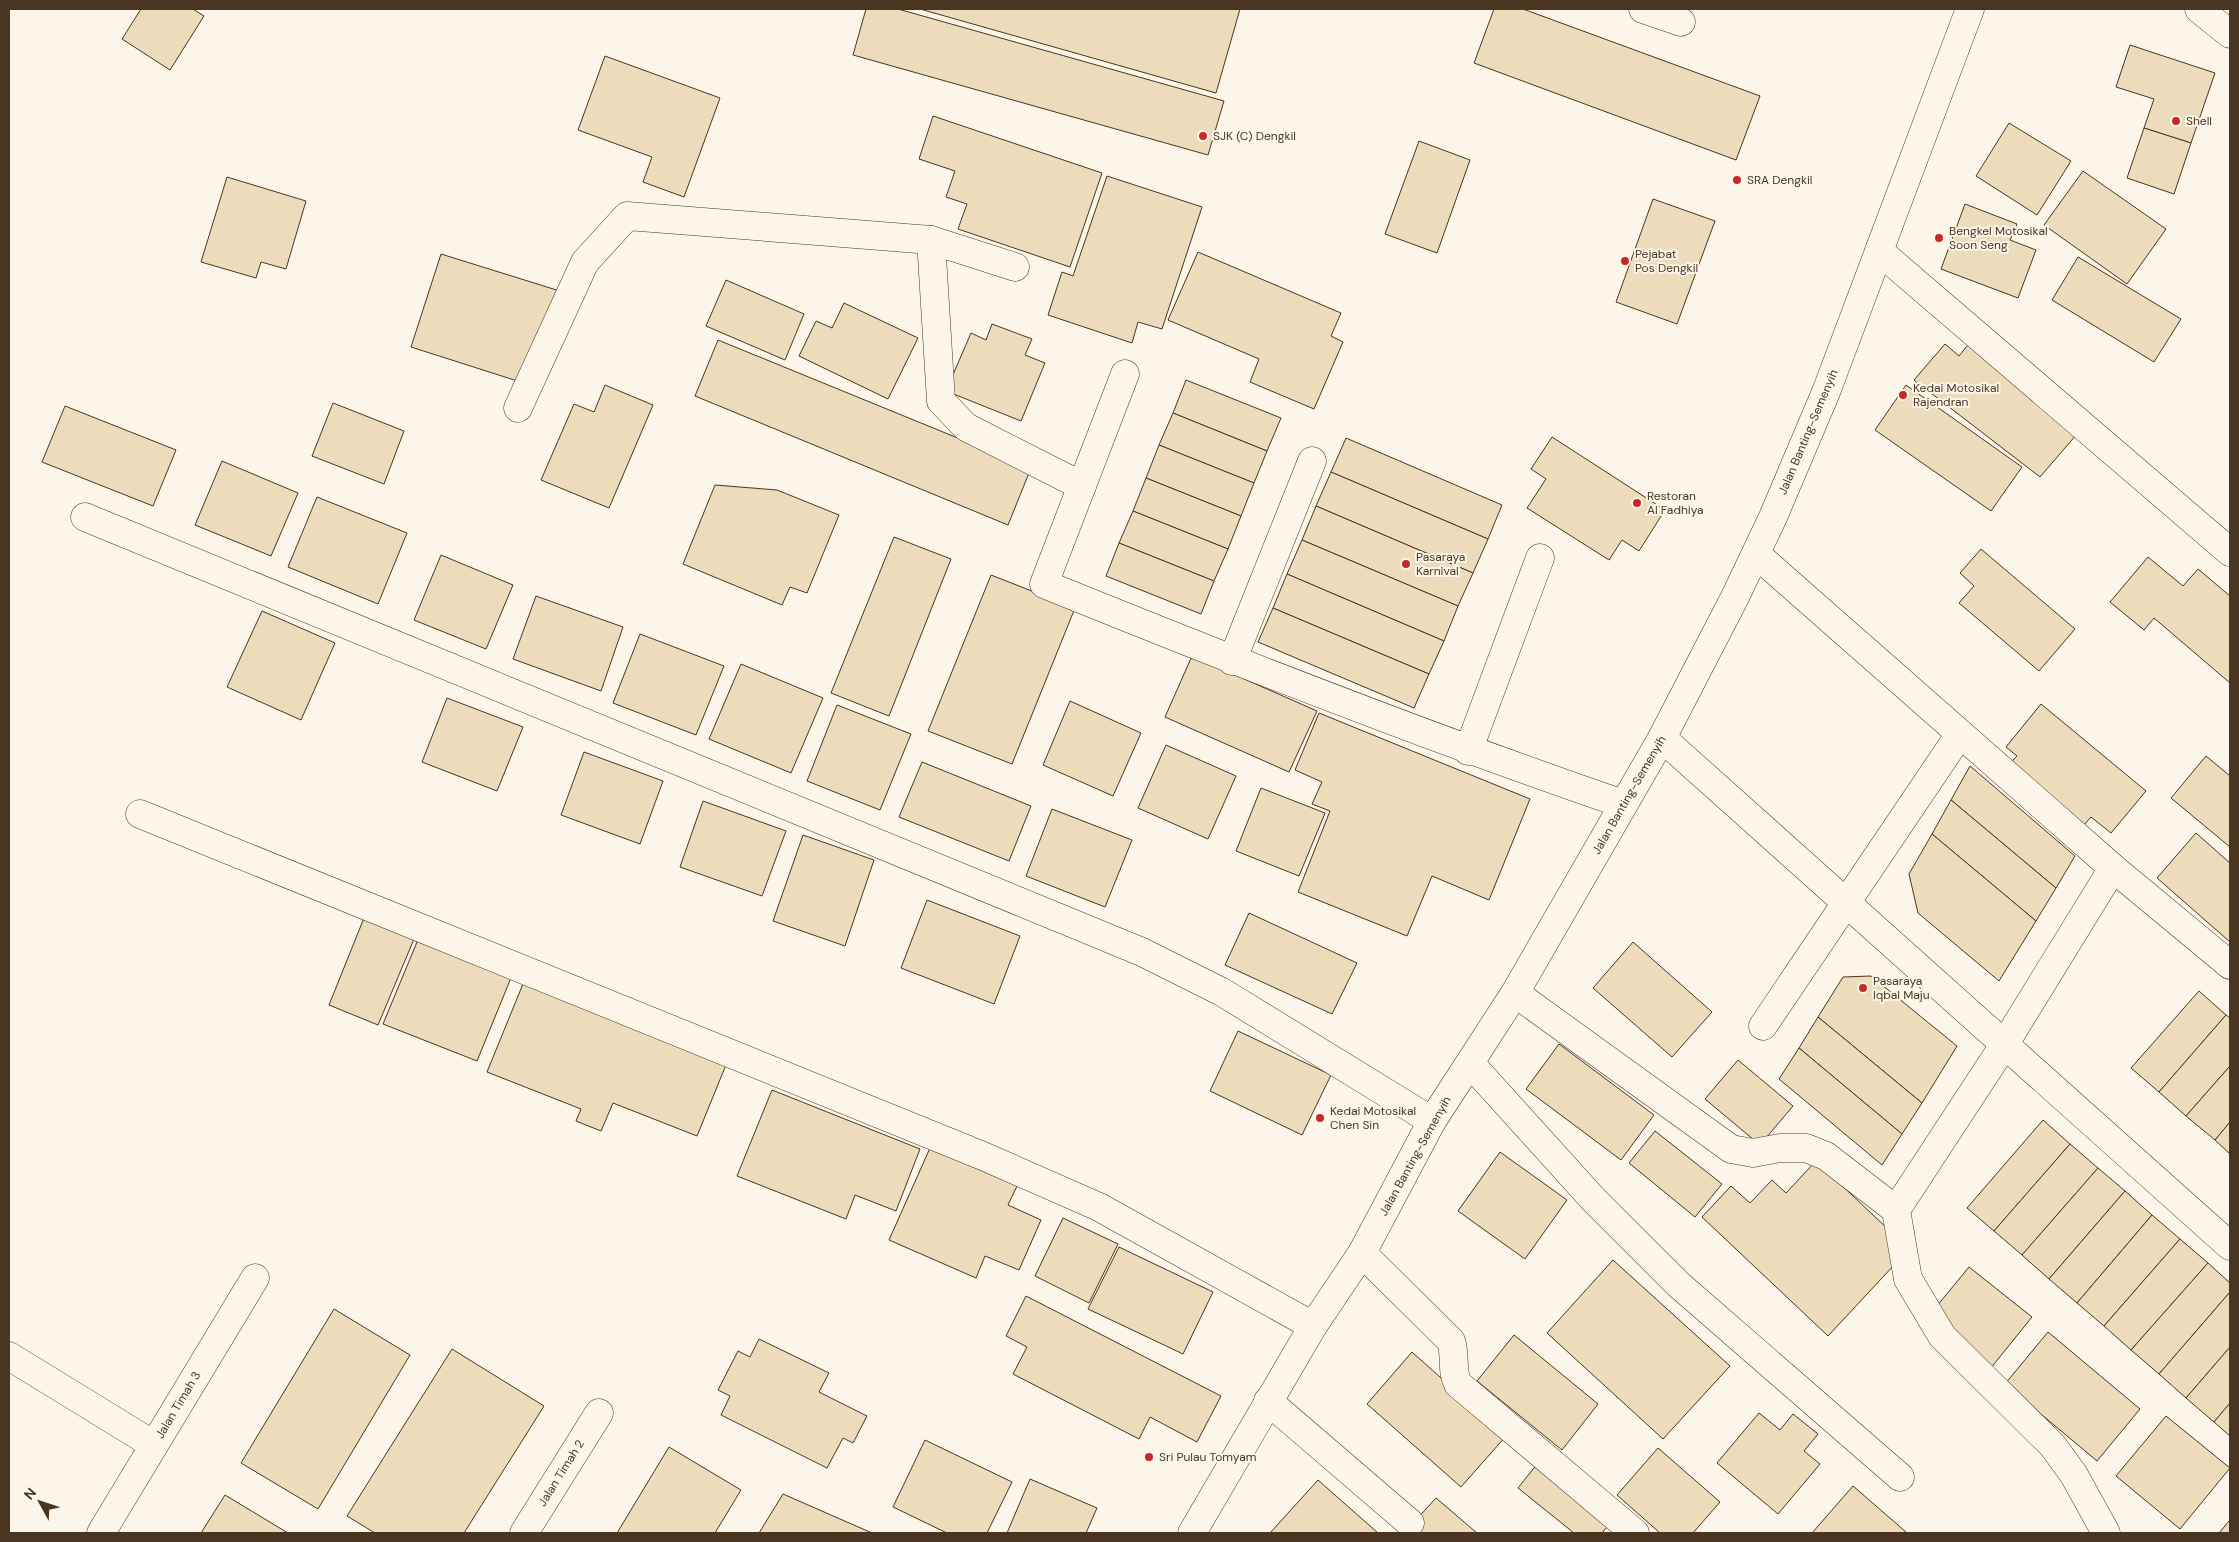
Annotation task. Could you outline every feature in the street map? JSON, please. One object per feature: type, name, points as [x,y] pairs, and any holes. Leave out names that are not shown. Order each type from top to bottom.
[{"type":"street","points":[[1643,9],[1682,22]]},
{"type":"street","name":"Jalan Banting-Semenyih","points":[[1192,1533],[1313,1326],[1362,1253],[1432,1122],[1515,993],[1662,738],[1756,554],[1826,392],[1970,9]]},
{"type":"street","points":[[2199,9],[2230,34]]},
{"type":"street","points":[[518,408],[585,262],[627,216],[931,240],[1015,267]]},
{"type":"street","points":[[931,240],[941,401],[966,427],[1082,486]]},
{"type":"street","points":[[1879,251],[2230,552]]},
{"type":"street","points":[[1126,374],[1044,584],[1232,660],[1468,751],[1623,804]]},
{"type":"street","points":[[1232,660],[1312,461]]},
{"type":"street","points":[[85,517],[1142,952],[1222,992],[1432,1122]]},
{"type":"street","points":[[1756,554],[2113,868],[2230,965]]},
{"type":"street","points":[[1468,751],[1540,558]]},
{"type":"street","points":[[1763,1026],[1960,734]]},
{"type":"street","points":[[1662,738],[2230,1246]]},
{"type":"street","points":[[140,814],[974,1153],[1090,1203],[1313,1326]]},
{"type":"street","points":[[1896,1210],[2004,1045],[2113,868]]},
{"type":"street","points":[[1515,993],[1731,1149],[1753,1153],[1780,1148],[1806,1148],[1826,1156],[1896,1210],[1908,1279],[1942,1336],[2052,1446],[2074,1475],[2106,1533]]},
{"type":"street","points":[[1470,1063],[1593,1199],[1678,1284],[1900,1477]]},
{"type":"street","points":[[1362,1253],[1451,1341],[1455,1351],[1454,1376],[1458,1384],[1635,1533]]},
{"type":"street","name":"Jalan Timah 3","points":[[101,1533],[255,1278]]},
{"type":"street","points":[[9,1356],[154,1444]]},
{"type":"street","points":[[1268,1401],[1410,1523]]},
{"type":"street","name":"Jalan Timah 2","points":[[524,1533],[598,1413]]},
{"type":"building","points":[[141,9],[193,9],[204,16],[170,70],[122,39]]},
{"type":"building","points":[[866,9],[898,9],[1224,101],[1208,155],[853,55]]},
{"type":"building","points":[[920,9],[1240,9],[1216,93]]},
{"type":"building","points":[[1494,9],[1523,9],[1760,96],[1736,160],[1474,63]]},
{"type":"building","points":[[2130,45],[2215,73],[2191,143],[2144,128],[2154,99],[2116,87]]},
{"type":"building","points":[[605,56],[720,98],[684,197],[643,182],[652,157],[578,130]]},
{"type":"building","points":[[933,116],[1102,173],[1070,267],[958,229],[967,204],[946,197],[955,171],[919,159]]},
{"type":"building","points":[[2009,123],[2071,161],[2037,215],[1976,176]]},
{"type":"building","points":[[2144,128],[2191,143],[2174,194],[2127,178]]},
{"type":"building","points":[[1419,141],[1470,160],[1437,253],[1385,234]]},
{"type":"building","points":[[2083,171],[2166,229],[2127,284],[2044,225]]},
{"type":"building","points":[[1107,176],[1202,207],[1162,329],[1138,322],[1132,343],[1048,315],[1062,272],[1073,276]]},
{"type":"building","points":[[227,177],[306,201],[286,269],[261,262],[256,278],[201,262]]},
{"type":"building","points":[[1653,199],[1715,221],[1677,324],[1616,302]]},
{"type":"building","points":[[1965,204],[2017,224],[2010,240],[2036,250],[2018,298],[1941,269]]},
{"type":"building","points":[[1198,252],[1341,313],[1331,336],[1343,342],[1314,409],[1250,382],[1259,359],[1168,320]]},
{"type":"building","points":[[441,254],[563,292],[533,386],[411,347]]},
{"type":"building","points":[[2078,257],[2181,319],[2154,362],[2052,300]]},
{"type":"building","points":[[726,280],[804,314],[785,360],[706,326]]},
{"type":"building","points":[[844,303],[918,338],[888,399],[799,356],[816,321],[832,328]]},
{"type":"building","points":[[992,324],[1032,339],[1025,355],[1045,363],[1021,421],[946,391],[971,333],[986,340]]},
{"type":"building","points":[[1976,335],[2083,427],[2040,477],[1914,380],[1945,344],[1959,356]]},
{"type":"building","points":[[718,340],[1031,468],[1008,525],[695,396]]},
{"type":"building","points":[[1186,380],[1281,418],[1267,451],[1173,413]]},
{"type":"building","points":[[605,385],[653,405],[609,508],[541,480],[574,404],[594,412]]},
{"type":"building","points":[[1906,385],[2022,467],[1991,511],[1875,430]]},
{"type":"building","points":[[333,403],[404,431],[384,484],[312,456]]},
{"type":"building","points":[[65,406],[176,450],[153,506],[42,462]]},
{"type":"building","points":[[1173,413],[1267,451],[1254,483],[1159,445]]},
{"type":"building","points":[[1552,437],[1665,510],[1639,551],[1622,540],[1609,560],[1527,508],[1546,479],[1531,469]]},
{"type":"building","points":[[1346,438],[1502,505],[1488,539],[1331,472]]},
{"type":"building","points":[[1159,445],[1254,483],[1241,516],[1146,478]]},
{"type":"building","points":[[222,461],[298,493],[271,556],[195,525]]},
{"type":"building","points":[[1331,472],[1488,539],[1473,573],[1316,506]]},
{"type":"building","points":[[1146,478],[1241,516],[1228,549],[1133,511]]},
{"type":"building","points":[[715,485],[777,490],[839,515],[807,593],[790,587],[782,605],[683,564]]},
{"type":"building","points":[[317,497],[407,533],[378,604],[288,567]]},
{"type":"building","points":[[1316,506],[1473,573],[1458,606],[1302,540]]},
{"type":"building","points":[[1133,511],[1228,549],[1214,581],[1119,543]]},
{"type":"building","points":[[894,537],[951,559],[889,716],[831,693]]},
{"type":"building","points":[[1302,540],[1458,606],[1444,641],[1287,574]]},
{"type":"building","points":[[1119,543],[1214,581],[1201,614],[1106,576]]},
{"type":"building","points":[[1981,549],[2075,629],[2039,671],[1959,603],[1974,586],[1960,573]]},
{"type":"building","points":[[441,555],[513,585],[486,649],[414,620]]},
{"type":"building","points":[[2148,557],[2183,586],[2198,569],[2230,596],[2230,683],[2154,618],[2144,630],[2110,602]]},
{"type":"building","points":[[1287,574],[1444,641],[1429,674],[1273,608]]},
{"type":"building","points":[[991,575],[1075,608],[1012,764],[928,731]]},
{"type":"building","points":[[536,596],[623,627],[601,691],[513,659]]},
{"type":"building","points":[[1273,608],[1429,674],[1414,708],[1258,642]]},
{"type":"building","points":[[262,611],[335,643],[301,720],[227,687]]},
{"type":"building","points":[[640,634],[724,666],[696,735],[613,703]]},
{"type":"building","points":[[1192,656],[1317,711],[1289,772],[1165,717]]},
{"type":"building","points":[[741,664],[823,698],[791,773],[709,739]]},
{"type":"building","points":[[447,698],[523,727],[497,791],[422,762]]},
{"type":"building","points":[[1070,701],[1141,733],[1113,796],[1043,765]]},
{"type":"building","points":[[2041,704],[2146,791],[2111,833],[2091,817],[2084,825],[2010,763],[2017,756],[2006,747]]},
{"type":"building","points":[[837,705],[911,734],[880,810],[807,781]]},
{"type":"building","points":[[1319,713],[1530,799],[1489,900],[1432,876],[1407,936],[1298,892],[1330,811],[1312,804],[1322,782],[1295,770]]},
{"type":"building","points":[[1166,745],[1236,776],[1208,839],[1138,808]]},
{"type":"building","points":[[584,752],[663,781],[640,844],[561,815]]},
{"type":"building","points":[[2206,756],[2230,776],[2230,847],[2171,798]]},
{"type":"building","points":[[922,762],[1031,806],[1009,861],[899,817]]},
{"type":"building","points":[[1970,766],[2075,856],[2056,888],[1951,800]]},
{"type":"building","points":[[1261,788],[1325,813],[1299,876],[1236,851]]},
{"type":"building","points":[[1951,800],[2056,888],[2036,921],[1932,834]]},
{"type":"building","points":[[703,801],[786,831],[762,896],[680,867]]},
{"type":"building","points":[[1052,809],[1132,840],[1105,907],[1026,876]]},
{"type":"building","points":[[2196,833],[2230,863],[2230,942],[2157,878]]},
{"type":"building","points":[[1932,834],[2036,921],[1999,981],[1918,913],[1909,874]]},
{"type":"building","points":[[803,835],[874,860],[845,946],[773,921]]},
{"type":"building","points":[[927,900],[1020,936],[994,1004],[901,968]]},
{"type":"building","points":[[1249,913],[1357,963],[1332,1014],[1225,965]]},
{"type":"building","points":[[364,918],[414,939],[378,1025],[329,1005]]},
{"type":"building","points":[[422,930],[515,968],[477,1061],[383,1024]]},
{"type":"building","points":[[1633,942],[1712,1012],[1672,1057],[1593,988]]},
{"type":"building","points":[[1871,976],[1957,1046],[1922,1103],[1818,1017],[1843,977]]},
{"type":"building","points":[[525,979],[728,1060],[697,1136],[613,1103],[601,1131],[576,1121],[581,1109],[487,1072]]},
{"type":"building","points":[[2199,991],[2226,1015],[2159,1092],[2131,1068]]},
{"type":"building","points":[[2226,1015],[2230,1018],[2230,1066],[2186,1116],[2159,1092]]},
{"type":"building","points":[[1818,1017],[1922,1103],[1902,1134],[1799,1048]]},
{"type":"building","points":[[1238,1031],[1331,1075],[1302,1135],[1210,1091]]},
{"type":"building","points":[[1559,1044],[1654,1115],[1621,1160],[1526,1089]]},
{"type":"building","points":[[1799,1048],[1902,1134],[1882,1165],[1779,1079]]},
{"type":"building","points":[[1738,1060],[1793,1106],[1760,1145],[1705,1099]]},
{"type":"building","points":[[2230,1066],[2230,1122],[2215,1140],[2186,1116]]},
{"type":"building","points":[[772,1090],[920,1149],[896,1211],[855,1195],[846,1219],[737,1176]]},
{"type":"building","points":[[2043,1120],[2070,1144],[1994,1231],[1967,1208]]},
{"type":"building","points":[[2230,1122],[2230,1154],[2215,1140]]},
{"type":"building","points":[[1655,1131],[1722,1184],[1695,1217],[1629,1163]]},
{"type":"building","points":[[2070,1144],[2098,1168],[2022,1255],[1994,1231]]},
{"type":"building","points":[[930,1148],[1017,1186],[1008,1205],[1041,1220],[1019,1270],[985,1256],[976,1278],[889,1240]]},
{"type":"building","points":[[1500,1152],[1567,1200],[1525,1259],[1458,1211]]},
{"type":"building","points":[[1816,1161],[1909,1249],[1828,1336],[1702,1217],[1731,1186],[1750,1203],[1772,1180],[1786,1193]]},
{"type":"building","points":[[2098,1168],[2125,1191],[2049,1279],[2022,1255]]},
{"type":"building","points":[[2125,1191],[2152,1215],[2077,1303],[2049,1279]]},
{"type":"building","points":[[2152,1215],[2180,1239],[2104,1326],[2077,1303]]},
{"type":"building","points":[[1063,1218],[1118,1244],[1089,1303],[1035,1276]]},
{"type":"building","points":[[2180,1239],[2208,1263],[2131,1350],[2104,1326]]},
{"type":"building","points":[[1119,1247],[1213,1292],[1183,1354],[1088,1309]]},
{"type":"building","points":[[1613,1260],[1730,1366],[1663,1439],[1547,1333]]},
{"type":"building","points":[[2208,1263],[2230,1283],[2230,1292],[2159,1374],[2131,1350]]},
{"type":"building","points":[[1969,1267],[2032,1317],[1990,1369],[1927,1318]]},
{"type":"building","points":[[2230,1292],[2230,1347],[2186,1398],[2159,1374]]},
{"type":"building","points":[[1026,1296],[1221,1396],[1197,1442],[1150,1417],[1139,1439],[1013,1374],[1027,1347],[1006,1336]]},
{"type":"building","points":[[334,1309],[410,1355],[318,1509],[241,1463]]},
{"type":"building","points":[[2048,1332],[2140,1409],[2097,1461],[2005,1384]]},
{"type":"building","points":[[1514,1335],[1598,1404],[1562,1450],[1477,1381]]},
{"type":"building","points":[[759,1339],[829,1373],[819,1392],[867,1416],[853,1443],[843,1438],[827,1468],[721,1415],[730,1396],[718,1390],[738,1351],[750,1357]]},
{"type":"building","points":[[2230,1347],[2230,1403],[2214,1422],[2186,1398]]},
{"type":"building","points":[[452,1349],[544,1406],[464,1533],[375,1533],[347,1516]]},
{"type":"building","points":[[1412,1352],[1506,1436],[1461,1487],[1367,1404]]},
{"type":"building","points":[[2230,1403],[2230,1436],[2214,1422]]},
{"type":"building","points":[[1759,1413],[1780,1430],[1793,1414],[1818,1434],[1804,1451],[1820,1464],[1778,1514],[1717,1463]]},
{"type":"building","points":[[2166,1416],[2230,1468],[2180,1529],[2116,1476]]},
{"type":"building","points":[[925,1440],[1012,1482],[987,1533],[947,1533],[893,1507]]},
{"type":"building","points":[[669,1447],[741,1490],[715,1533],[617,1533]]},
{"type":"building","points":[[1658,1448],[1720,1502],[1693,1533],[1660,1533],[1617,1495]]},
{"type":"building","points":[[1542,1458],[1615,1517],[1602,1533],[1574,1533],[1518,1488]]},
{"type":"building","points":[[1030,1479],[1097,1508],[1086,1533],[1007,1533]]},
{"type":"building","points":[[1318,1480],[1378,1533],[1270,1533]]},
{"type":"building","points":[[1853,1486],[1906,1532],[1812,1533]]},
{"type":"building","points":[[783,1494],[872,1533],[759,1533]]},
{"type":"building","points":[[225,1495],[288,1533],[201,1533]]},
{"type":"building","points":[[1436,1498],[1477,1533],[1404,1533]]},
{"type":"building","points":[[2230,1520],[2230,1533],[2219,1533]]},
{"type":"place","name":"Shell","points":[[2176,121]]},
{"type":"place","name":"SJK (C) Dengkil","points":[[1203,136]]},
{"type":"place","name":"SRA Dengkil","points":[[1737,180]]},
{"type":"place","name":"Bengkel Motosikal Soon Seng","points":[[1939,238]]},
{"type":"place","name":"Pejabat Pos Dengkil","points":[[1625,261]]},
{"type":"place","name":"Kedai Motosikal Rajendran","points":[[1903,395]]},
{"type":"place","name":"Restoran Al Fadhiya","points":[[1637,503]]},
{"type":"place","name":"Pasaraya Karnival","points":[[1406,564]]},
{"type":"place","name":"Pasaraya Iqbal Maju","points":[[1863,988]]},
{"type":"place","name":"Kedai Motosikal Chen Sin","points":[[1320,1118]]},
{"type":"place","name":"Sri Pulau Tomyam","points":[[1149,1457]]}]
